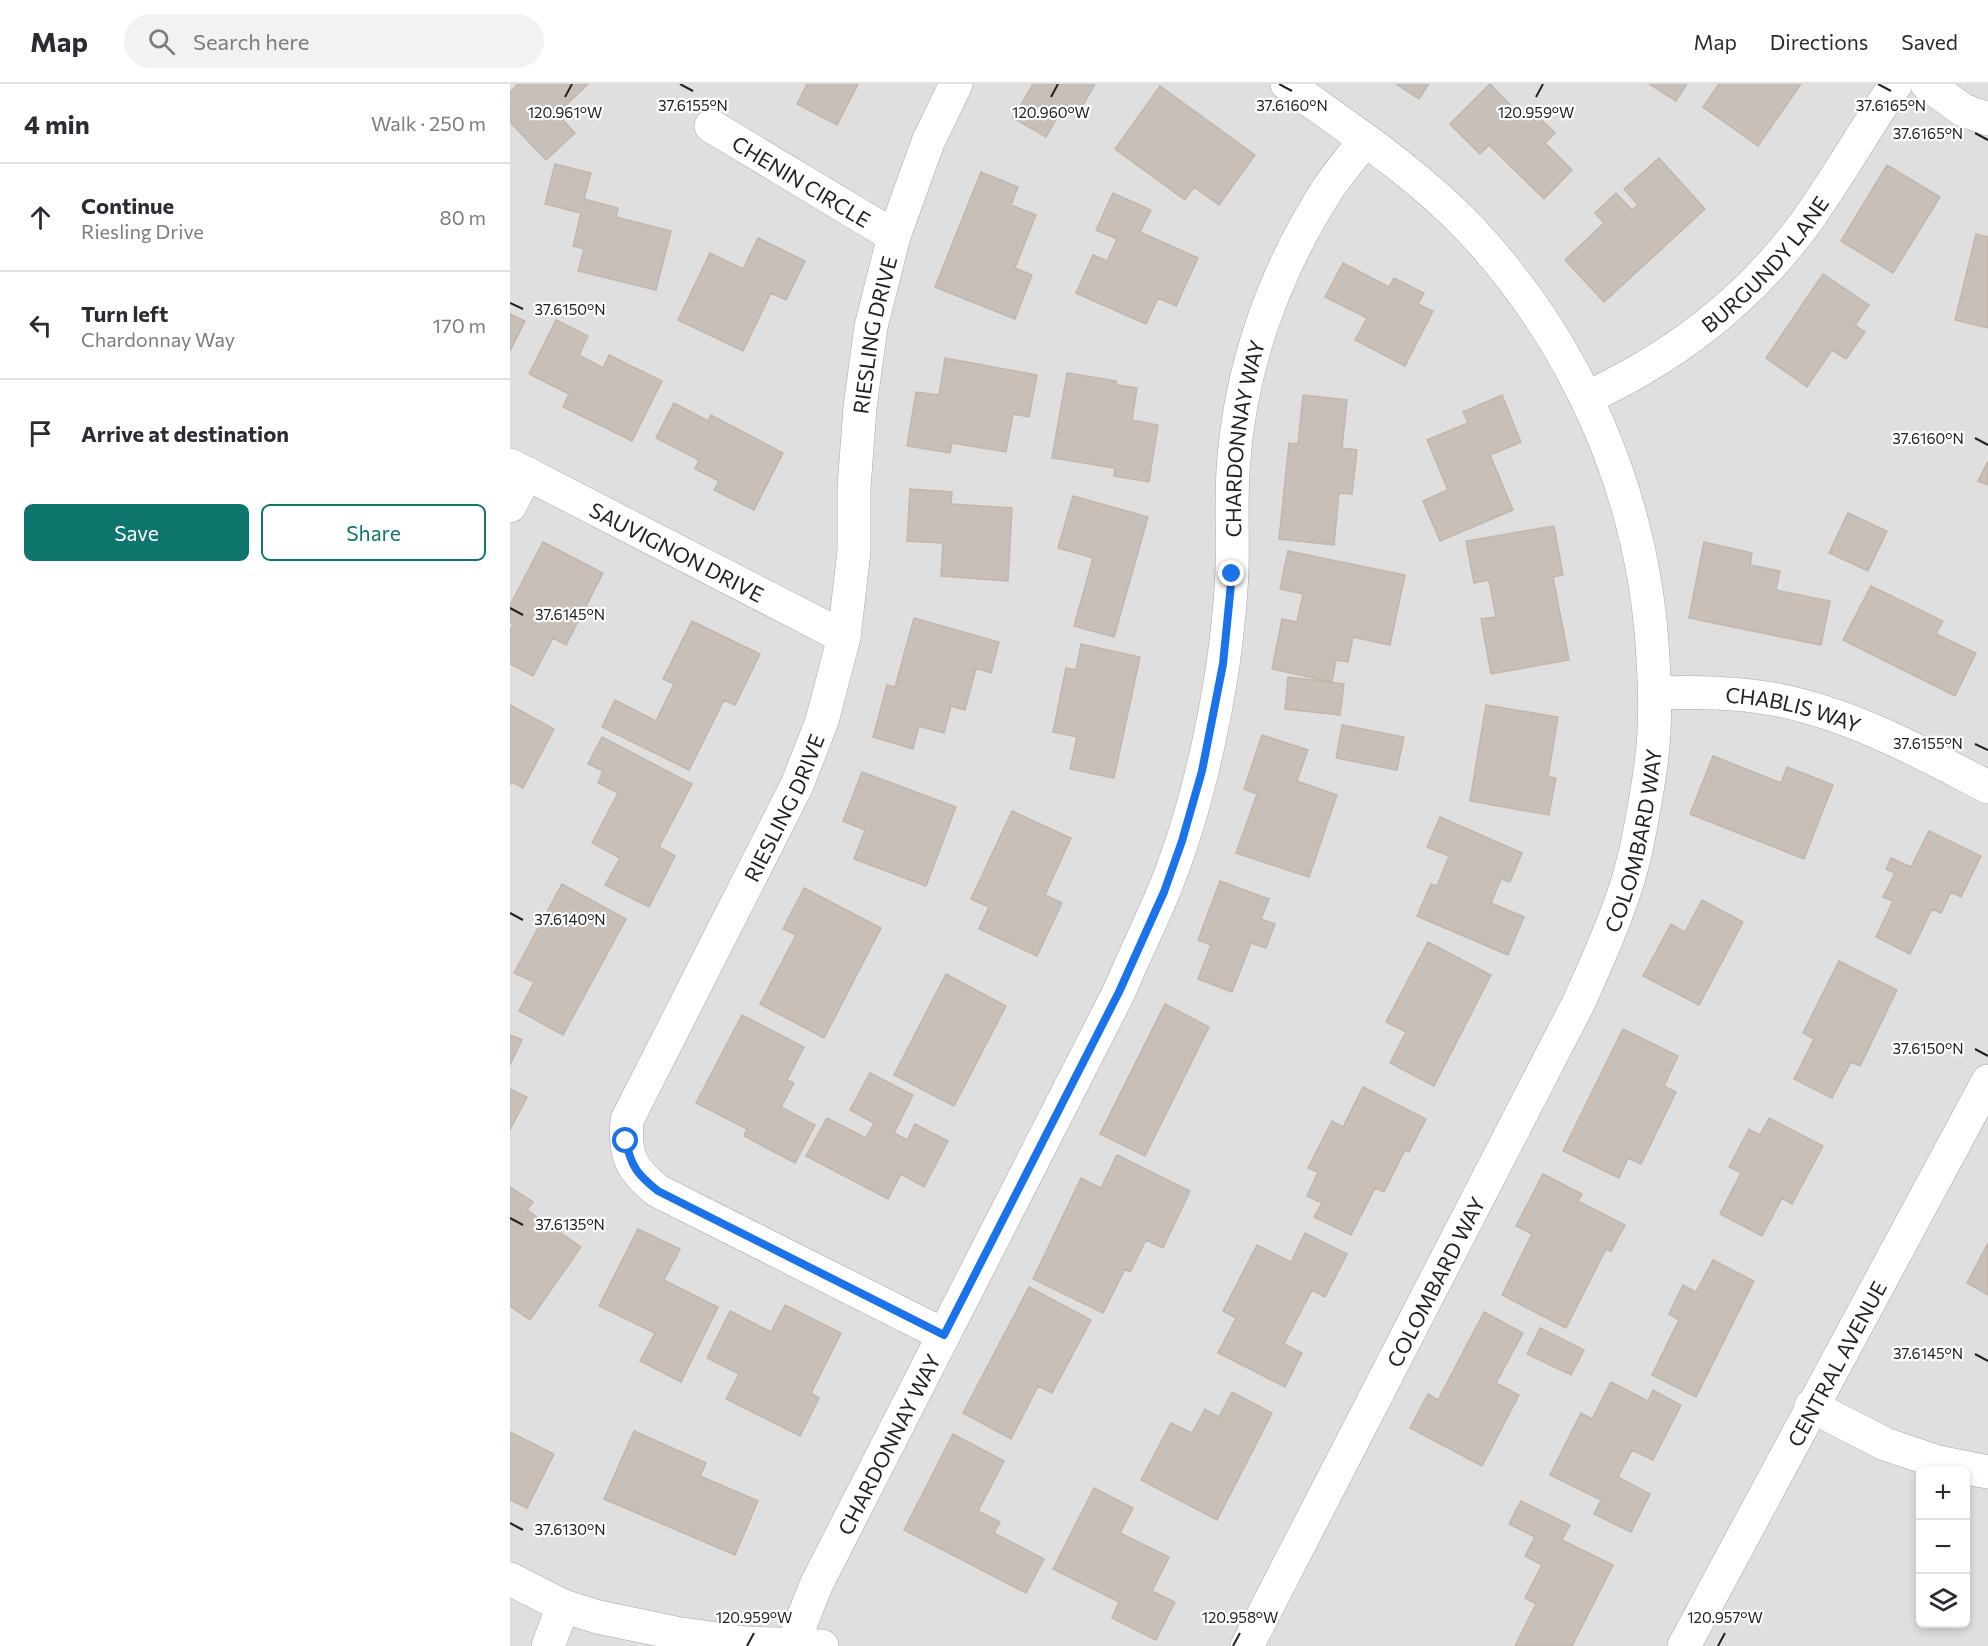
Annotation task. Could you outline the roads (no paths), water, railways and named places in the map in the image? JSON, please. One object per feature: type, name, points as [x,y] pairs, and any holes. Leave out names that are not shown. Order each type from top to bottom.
[{"type":"street","name":"RIESLING DRIVE","points":[[944,1335],[658,1191],[641,1178],[630,1161],[626,1141],[627,1120],[797,785],[822,721],[844,637],[854,551],[854,488],[860,407],[871,327],[894,236],[928,142],[956,84]]},
{"type":"street","name":"COLOMBARD WAY","points":[[1247,1646],[1580,1000],[1613,925],[1637,847],[1653,755],[1655,693],[1651,615],[1639,546],[1616,467],[1587,398],[1550,331],[1501,265],[1470,230],[1420,182],[1287,84]]},
{"type":"street","name":"BURGUNDY LANE","points":[[1587,398],[1640,370],[1689,339],[1762,276],[1806,222],[1896,84]]},
{"type":"street","points":[[1928,84],[1963,110],[1988,119]]},
{"type":"street","name":"CHENIN CIRCLE","points":[[711,126],[894,236]]},
{"type":"street","name":"CHARDONNAY WAY","points":[[802,1646],[816,1585],[1119,992],[1164,892],[1182,841],[1202,771],[1223,664],[1232,574],[1233,471],[1238,423],[1249,367],[1268,303],[1296,243],[1330,185],[1365,140]]},
{"type":"street","points":[[510,506],[518,469]]},
{"type":"street","name":"SAUVIGNON DRIVE","points":[[518,469],[844,637]]},
{"type":"street","name":"CHABLIS WAY","points":[[1655,693],[1722,693],[1778,700],[1834,715],[1889,736],[1988,787]]},
{"type":"street","name":"CENTRAL AVENUE","points":[[1684,1646],[1811,1406],[1988,1081]]},
{"type":"street","points":[[1811,1406],[1885,1444],[1938,1462],[1988,1472]]},
{"type":"street","points":[[510,1579],[563,1606],[598,1617],[675,1634],[746,1643],[802,1646]]},
{"type":"street","points":[[548,1646],[563,1606]]}]
